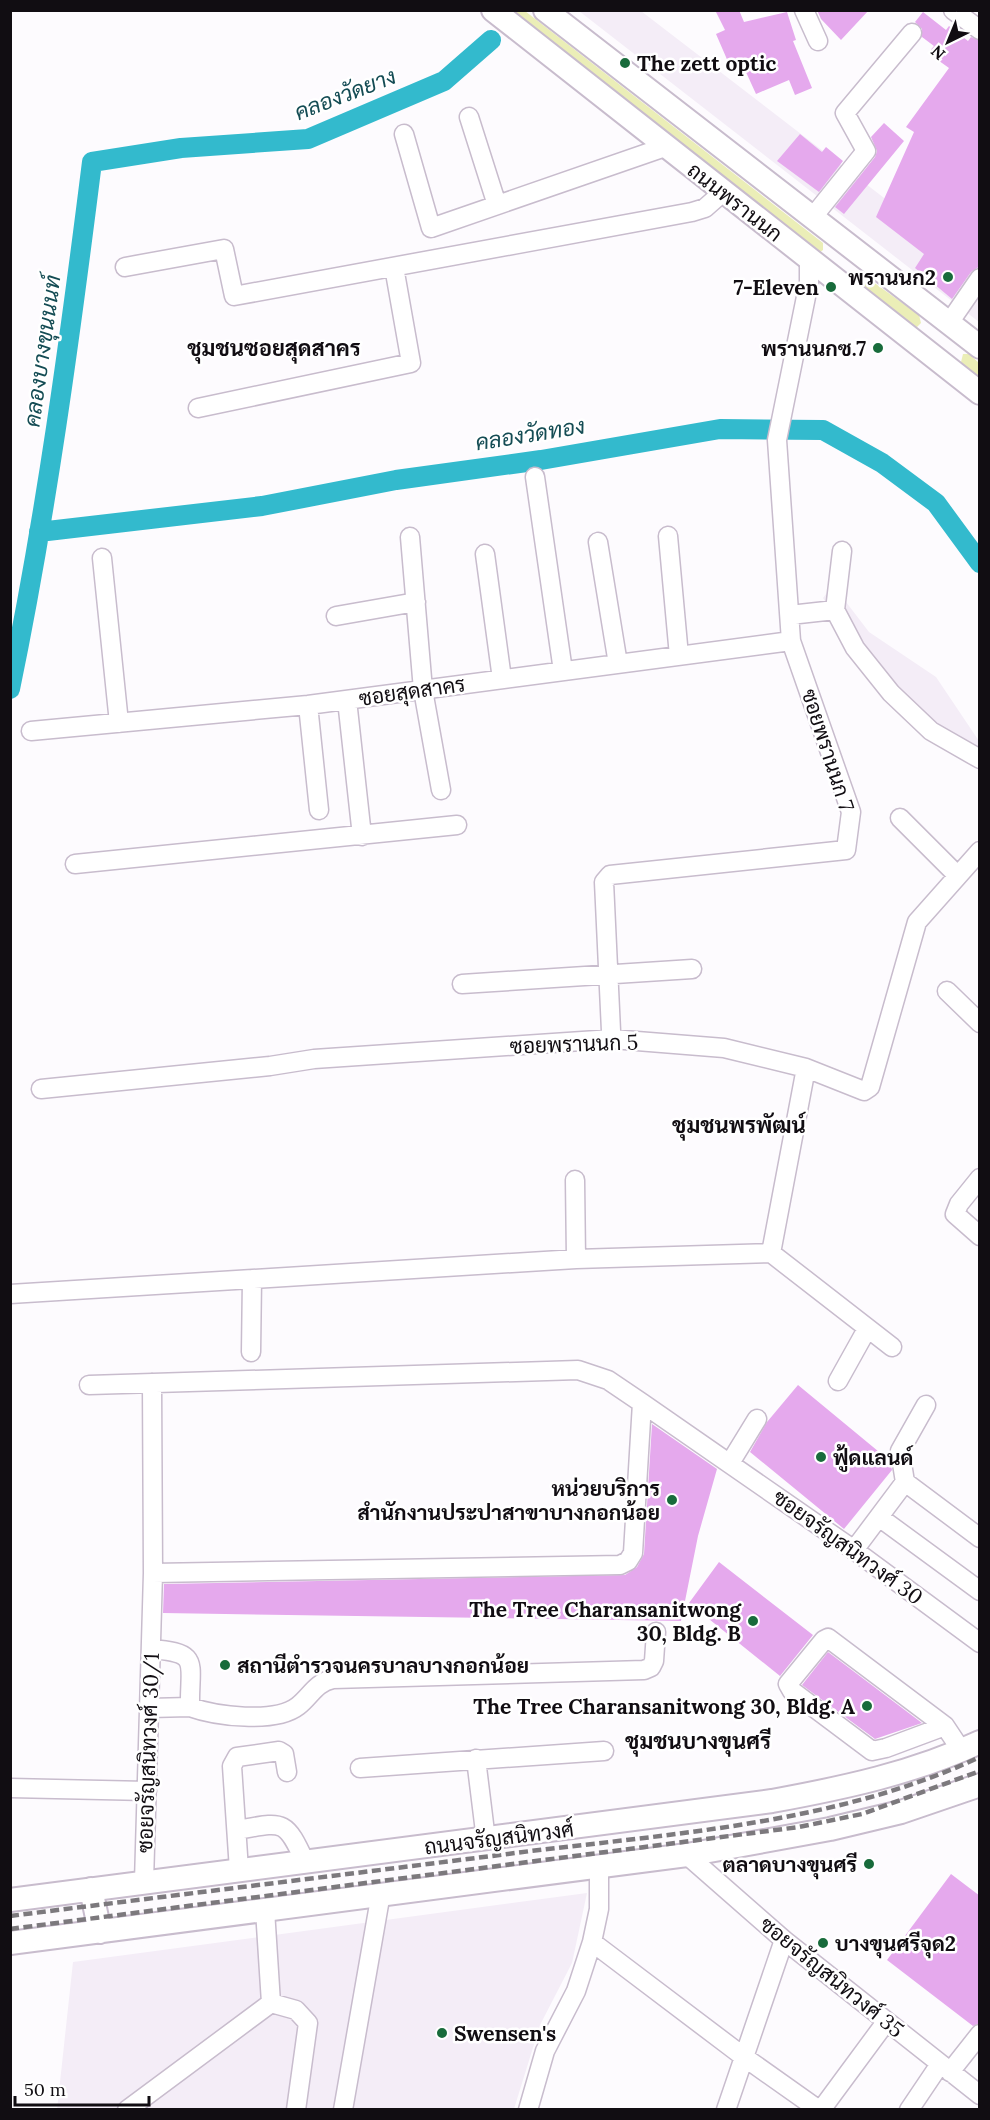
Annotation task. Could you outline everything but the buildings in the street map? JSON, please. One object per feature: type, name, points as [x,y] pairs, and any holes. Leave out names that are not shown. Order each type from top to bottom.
[{"type":"main road","name":"ถนนพรานนก","points":[[493,10],[722,193],[980,393]]},
{"type":"main road","name":"ถนนพรานนก","points":[[545,10],[974,343]]},
{"type":"main road","points":[[809,259],[822,261],[828,258],[832,249],[830,238],[815,220]]},
{"type":"main road","points":[[898,329],[918,333],[929,324],[929,314],[914,297]]},
{"type":"main road","points":[[953,372],[950,359],[952,347],[957,342],[974,343]]},
{"type":"main road","name":"ถนนจรัญสนิทวงศ์","points":[[10,1900],[712,1810],[825,1791],[910,1769],[970,1746]]},
{"type":"main road","name":"ถนนจรัญสนิทวงศ์","points":[[10,1943],[687,1855],[830,1829],[902,1812],[980,1785]]},
{"type":"main road","points":[[91,1890],[100,1932]]},
{"type":"street","points":[[804,10],[818,41]]},
{"type":"street","points":[[953,10],[980,30]]},
{"type":"street","points":[[815,220],[866,151],[845,113],[912,33]]},
{"type":"street","points":[[469,117],[498,205]]},
{"type":"street","points":[[404,134],[431,228],[664,147]]},
{"type":"street","points":[[125,267],[224,249],[234,296],[701,210],[722,193]]},
{"type":"street","name":"ซอยพรานนก 7","points":[[611,1031],[604,882],[610,875],[846,850],[851,812],[791,641],[777,440],[781,408],[809,282],[809,259]]},
{"type":"street","points":[[198,408],[411,363],[394,267]]},
{"type":"street","points":[[949,323],[980,278]]},
{"type":"street","points":[[535,477],[563,671]]},
{"type":"street","points":[[668,536],[679,656]]},
{"type":"street","points":[[410,537],[423,690],[441,790]]},
{"type":"street","points":[[598,542],[618,664]]},
{"type":"street","points":[[842,551],[835,610],[855,648],[891,693],[932,731],[980,759]]},
{"type":"street","points":[[485,554],[502,680]]},
{"type":"street","points":[[102,558],[119,723]]},
{"type":"street","points":[[336,616],[416,602]]},
{"type":"street","points":[[790,615],[835,610]]},
{"type":"street","name":"ซอยสุดสาคร","points":[[31,731],[308,705],[618,664],[654,653],[679,656],[791,641]]},
{"type":"street","points":[[347,700],[362,836]]},
{"type":"street","points":[[308,705],[319,810]]},
{"type":"street","points":[[900,818],[957,875]]},
{"type":"street","points":[[75,864],[456,825]]},
{"type":"street","name":"ซอยพรานนก 5","points":[[41,1089],[270,1066],[314,1059],[612,1039],[724,1048],[806,1068],[864,1091],[870,1087],[917,922],[980,852]]},
{"type":"street","points":[[462,984],[692,969]]},
{"type":"street","points":[[947,991],[980,1023]]},
{"type":"street","points":[[771,1253],[806,1068]]},
{"type":"street","points":[[980,1178],[959,1204],[955,1214],[980,1236]]},
{"type":"street","points":[[574,1180],[576,1258]]},
{"type":"street","points":[[10,1294],[576,1258],[771,1253],[892,1347]]},
{"type":"street","points":[[251,1352],[252,1279]]},
{"type":"street","points":[[838,1381],[867,1329]]},
{"type":"street","name":"ซอยจรัญสนิทวงศ์ 30","points":[[88,1385],[578,1370],[608,1380],[642,1403],[854,1550],[980,1643]]},
{"type":"street","name":"ซอยจรัญสนิทวงศ์ 30/1","points":[[144,1882],[153,1574],[152,1383]]},
{"type":"street","points":[[153,1574],[620,1565],[628,1561],[633,1553],[642,1403]]},
{"type":"street","points":[[854,1550],[904,1482],[900,1451],[926,1405]]},
{"type":"street","points":[[722,1458],[757,1419]]},
{"type":"street","points":[[904,1482],[980,1538]]},
{"type":"street","points":[[879,1517],[980,1591]]},
{"type":"street","points":[[149,1708],[190,1707],[208,1713],[242,1716],[285,1714],[298,1706],[321,1682],[333,1679],[644,1671],[651,1667],[654,1661],[656,1632]]},
{"type":"street","points":[[945,1726],[886,1749],[872,1751],[792,1691],[788,1684],[828,1638],[945,1726],[970,1746]]},
{"type":"street","points":[[151,1649],[178,1651],[186,1655],[189,1663],[190,1707]]},
{"type":"street","points":[[239,1870],[232,1766],[237,1757],[279,1751],[284,1754],[287,1772]]},
{"type":"street","points":[[360,1768],[604,1751]]},
{"type":"street","points":[[476,1759],[486,1840]]},
{"type":"street","points":[[10,1788],[147,1791]]},
{"type":"street","points":[[237,1830],[275,1823],[286,1828],[293,1836],[305,1862]]},
{"type":"street","name":"ซอยจรัญสนิทวงศ์ 35","points":[[687,1855],[784,1940],[980,2095]]},
{"type":"street","points":[[528,2109],[545,2051],[576,1991],[592,1942],[599,1909],[599,1866]]},
{"type":"street","points":[[343,2109],[381,1893]]},
{"type":"street","points":[[264,1910],[271,2003]]},
{"type":"street","points":[[726,2109],[784,1940]]},
{"type":"street","points":[[592,1942],[744,2057],[820,2109],[886,2022]]},
{"type":"street","points":[[127,2109],[271,2003]]},
{"type":"street","points":[[271,2003],[296,2010],[308,2023],[296,2109]]},
{"type":"street","points":[[909,2109],[945,2068],[980,2034]]},
{"type":"shaded area","points":[[579,11],[641,11],[979,271],[979,322]]},
{"type":"shaded area","points":[[833,585],[869,632],[936,677],[979,741],[979,749],[949,750],[855,648],[823,598]]},
{"type":"shaded area","points":[[587,1893],[572,1963],[540,2025],[514,2109],[57,2110],[73,1962]]},
{"type":"green space","points":[[510,11],[525,11],[823,243],[823,250],[819,253]]},
{"type":"green space","points":[[869,279],[919,315],[921,323],[916,328],[907,325],[865,293],[864,285]]},
{"type":"green space","points":[[963,354],[969,354],[979,363],[979,378],[961,362]]},
{"type":"waterway","name":"คลองบางขุนนนท์","points":[[10,689],[35,558],[56,426],[92,162],[181,148],[308,139],[444,81],[491,40]]},
{"type":"waterway","name":"คลองวัดทอง","points":[[39,532],[262,506],[396,480],[541,460],[720,429],[823,430],[882,463],[936,503],[980,563]]},
{"type":"railway","points":[[10,1916],[760,1822],[872,1797],[927,1779],[980,1757]]},
{"type":"railway","points":[[10,1929],[799,1827],[862,1814],[980,1771]]},
{"type":"place","name":"The zett optic","points":[[625,63]]},
{"type":"place","name":"พรานนก2","points":[[948,277]]},
{"type":"place","name":"7-Eleven","points":[[831,287]]},
{"type":"place","name":"พรานนกซ.7","points":[[878,348]]},
{"type":"place","name":"ฟู้ดแลนด์","points":[[821,1457]]},
{"type":"place","name":"หน่วยบริการ สำนักงานประปาสาขาบางกอกน้อย","points":[[672,1500]]},
{"type":"place","name":"The Tree Charansanitwong 30, Bldg. B","points":[[753,1621]]},
{"type":"place","name":"สถานีตำรวจนครบาลบางกอกน้อย","points":[[225,1665]]},
{"type":"place","name":"The Tree Charansanitwong 30, Bldg. A","points":[[867,1706]]},
{"type":"place","name":"ตลาดบางขุนศรี","points":[[869,1864]]},
{"type":"place","name":"บางขุนศรีจุด2","points":[[823,1943]]},
{"type":"place","name":"Swensen's","points":[[442,2033]]},
{"type":"district","name":"ชุมชนซอยสุดสาคร","points":[[274,348]]},
{"type":"district","name":"ชุมชนพรพัฒน์","points":[[739,1125]]},
{"type":"district","name":"ชุมชนบางขุนศรี","points":[[698,1741]]},
{"type":"water label","name":"คลองวัดยาง","points":[[345,94]]}]
